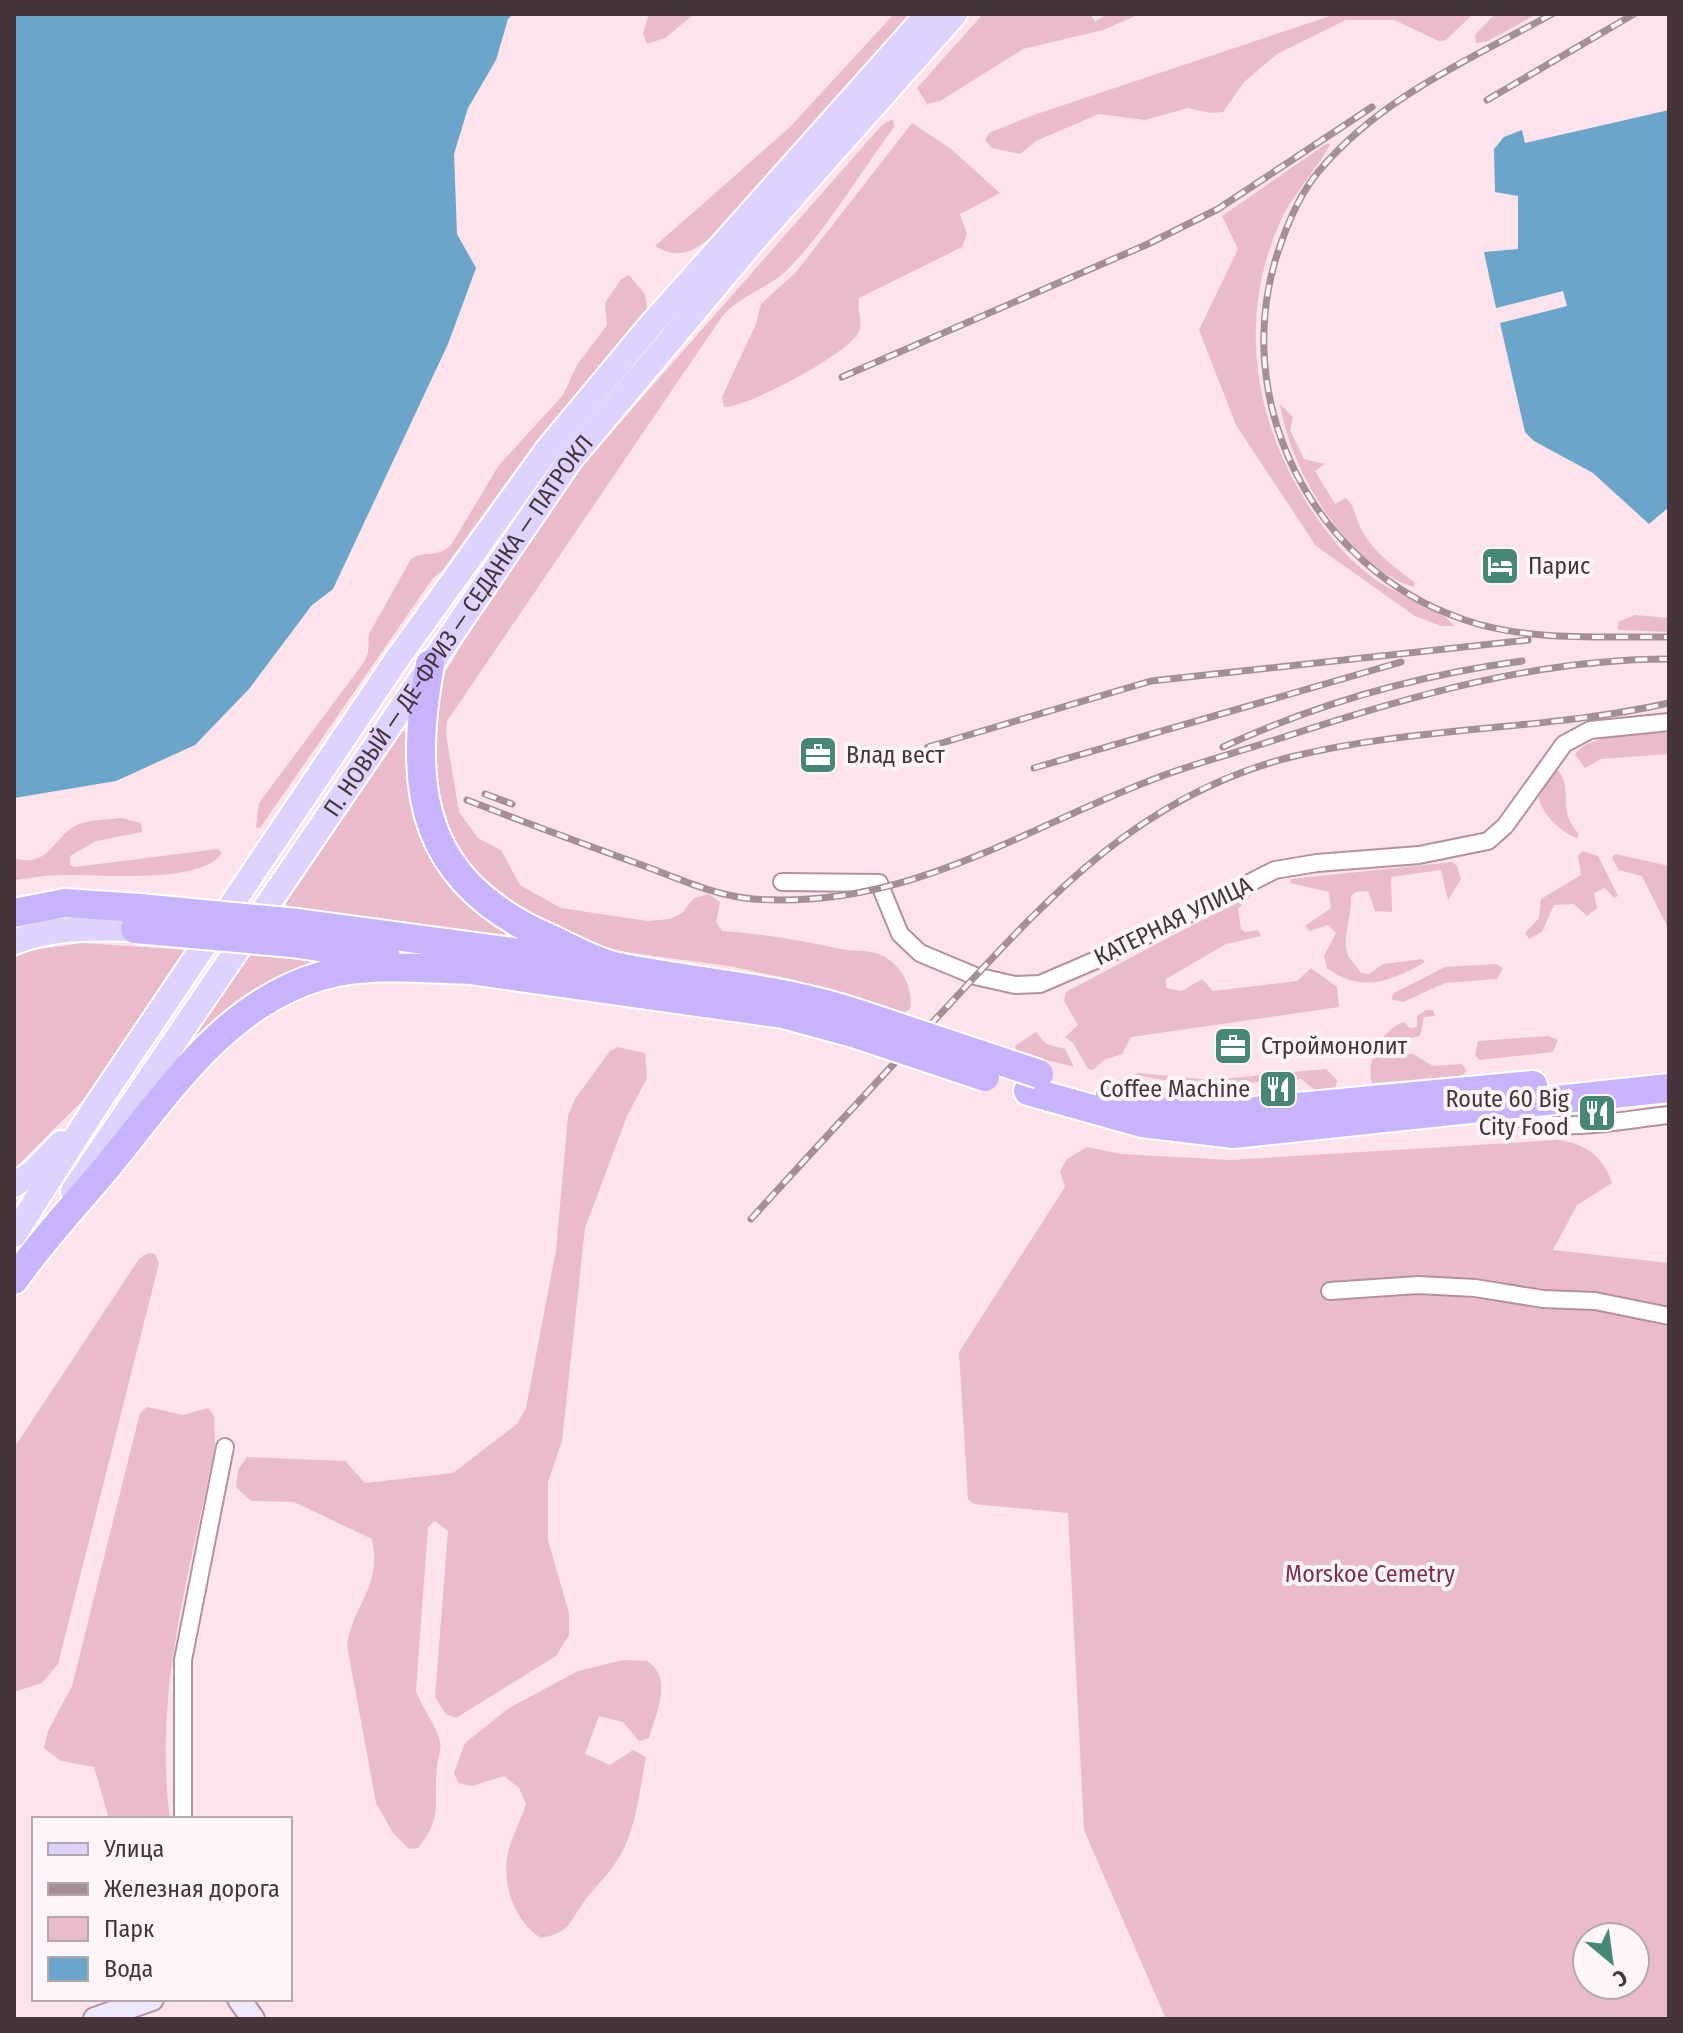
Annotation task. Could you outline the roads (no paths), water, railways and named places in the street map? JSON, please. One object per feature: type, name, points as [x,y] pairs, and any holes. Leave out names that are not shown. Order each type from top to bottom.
[{"type":"highway","points":[[430,664],[420,721],[419,767],[426,812],[446,854],[463,880],[486,903],[518,925],[608,964]]},
{"type":"highway","points":[[14,913],[65,903],[137,919],[608,964],[791,993],[857,1024],[1034,1082],[1142,1123],[1234,1134],[1669,1088]]},
{"type":"highway","points":[[295,933],[473,970],[857,1024]]},
{"type":"highway","points":[[17,1276],[203,1051],[248,1011],[302,983],[343,971],[384,968],[473,970]]},
{"type":"highway","points":[[1034,1082],[1186,1111],[1233,1113],[1669,1071]]},
{"type":"main road","name":"П. НОВЫЙ — ДЕ-ФРИЗ — СЕДАНКА — ПАТРОКЛ","points":[[14,1235],[96,1106],[405,648],[548,449],[650,326],[928,14]]},
{"type":"main road","name":"П. НОВЫЙ — ДЕ-ФРИЗ — СЕДАНКА — ПАТРОКЛ","points":[[17,1276],[570,460],[750,245],[955,14]]},
{"type":"main road","points":[[14,942],[52,931],[137,919]]},
{"type":"main road","points":[[14,1185],[33,1172],[96,1106]]},
{"type":"main road","points":[[95,2019],[146,2001]]},
{"type":"main road","points":[[240,2001],[253,2019]]},
{"type":"street","name":"КАТЕРНАЯ УЛИЦА","points":[[782,882],[879,883],[900,934],[920,953],[975,976],[1015,985],[1040,984],[1103,957],[1275,870],[1317,863],[1419,855],[1488,841],[1505,826],[1564,744],[1590,730],[1669,722]]},
{"type":"street","points":[[1499,1108],[1515,1119],[1541,1123],[1581,1124],[1669,1115]]},
{"type":"street","points":[[1330,1291],[1418,1285],[1475,1288],[1543,1299],[1595,1301],[1669,1316]]},
{"type":"street","points":[[183,1817],[183,1660],[225,1447]]},
{"type":"water","points":[[14,14],[513,14],[508,19],[496,60],[468,108],[454,154],[457,234],[476,268],[448,344],[333,589],[312,605],[249,689],[195,745],[116,781],[14,798]]},
{"type":"water","points":[[1669,110],[1669,507],[1649,524],[1593,473],[1534,441],[1525,432],[1500,323],[1567,306],[1563,291],[1496,308],[1484,252],[1518,249],[1518,196],[1495,192],[1494,149],[1504,137],[1522,130],[1525,143]]},
{"type":"railway","points":[[1552,14],[1458,64],[1398,101],[1343,145],[1313,179],[1296,207],[1280,246],[1266,304],[1265,361],[1274,418],[1295,471],[1325,519],[1364,561],[1411,596],[1465,620],[1515,632],[1669,637]]},
{"type":"railway","points":[[1487,100],[1634,14]]},
{"type":"railway","points":[[842,377],[1148,244],[1218,209],[1372,107]]},
{"type":"railway","points":[[928,747],[1151,681],[1528,640]]},
{"type":"railway","points":[[467,800],[710,890],[753,899],[809,899],[862,892],[912,880],[960,863],[1170,773],[1424,695],[1521,673],[1619,661],[1669,659]]},
{"type":"railway","points":[[1223,747],[1294,717],[1369,693],[1445,674],[1522,661]]},
{"type":"railway","points":[[1034,768],[1401,662]]},
{"type":"railway","points":[[751,1219],[1051,899],[1136,828],[1183,799],[1234,775],[1291,757],[1338,747],[1385,739],[1575,719],[1669,703]]},
{"type":"railway","points":[[485,794],[512,804]]},
{"type":"place","name":"Парис","points":[[1500,566]]},
{"type":"place","name":"Влад вест","points":[[818,755]]},
{"type":"place","name":"Строймонолит","points":[[1233,1046]]},
{"type":"place","name":"Coffee Machine","points":[[1278,1089]]},
{"type":"place","name":"Route 60 Big City Food","points":[[1597,1113]]},
{"type":"park label","name":"Morskoe Cemetry","points":[[1370,1574]]}]
